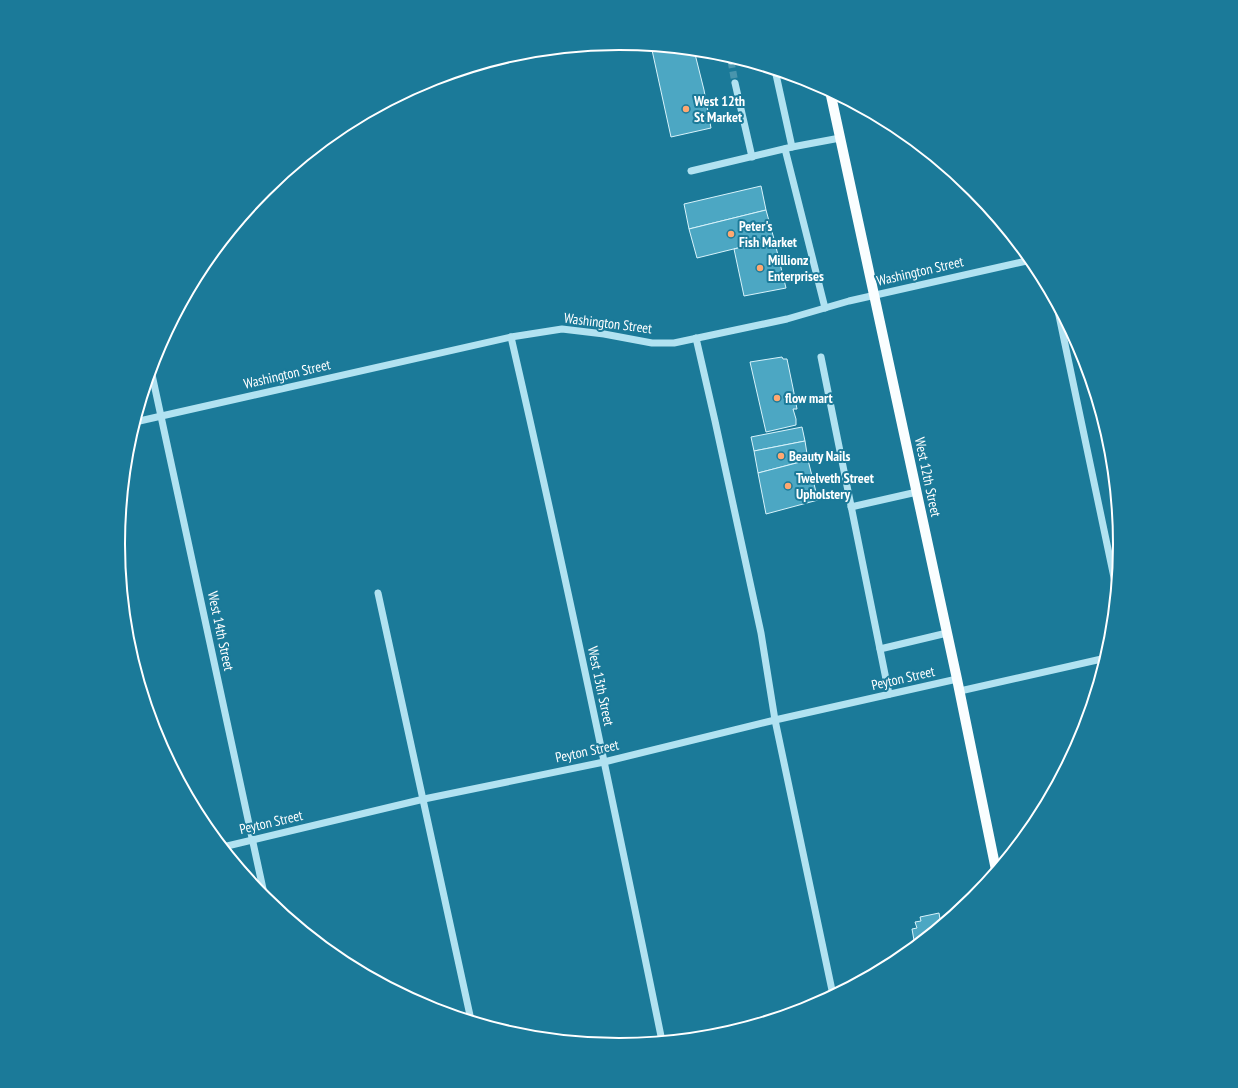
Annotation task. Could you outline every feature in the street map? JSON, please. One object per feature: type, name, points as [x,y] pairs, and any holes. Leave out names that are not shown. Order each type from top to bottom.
[{"type":"main road","name":"West 12th Street","points":[[832,99],[960,691],[995,864]]},
{"type":"street","points":[[776,75],[789,148],[825,308]]},
{"type":"street","points":[[735,83],[752,157]]},
{"type":"street","points":[[691,171],[789,148],[840,138]]},
{"type":"street","name":"Washington Street","points":[[141,421],[511,337],[562,329],[604,334],[652,343],[674,343],[787,318],[874,295],[1024,262]]},
{"type":"street","points":[[1061,323],[1112,569]]},
{"type":"street","name":"West 13th Street","points":[[511,337],[604,762],[661,1036]]},
{"type":"street","points":[[696,338],[716,421],[762,633],[775,720],[832,989]]},
{"type":"street","points":[[821,357],[889,694]]},
{"type":"street","name":"West 14th Street","points":[[153,379],[262,885]]},
{"type":"street","points":[[851,507],[917,492]]},
{"type":"street","points":[[378,593],[470,1015]]},
{"type":"street","points":[[880,649],[947,633]]},
{"type":"street","points":[[960,691],[1099,660]]},
{"type":"street","name":"Peyton Street","points":[[228,846],[424,799],[604,762],[775,720],[957,679]]},
{"type":"building","name":"West 12th St Market","points":[[652,51],[695,56],[704,90],[711,128],[671,137]]},
{"type":"building","points":[[761,186],[766,210],[689,229],[684,204]]},
{"type":"building","name":"Peter's Fish Market","points":[[766,210],[774,239],[697,258],[689,229]]},
{"type":"building","name":"Millionz Enterprises","points":[[774,239],[786,288],[744,296],[734,249]]},
{"type":"building","name":"flow mart","points":[[782,357],[783,359],[787,359],[793,388],[797,409],[793,409],[796,425],[766,432],[750,362]]},
{"type":"building","points":[[802,427],[805,441],[754,451],[751,437]]},
{"type":"building","name":"Beauty Nails","points":[[805,441],[808,460],[758,473],[754,451]]},
{"type":"building","name":"Twelveth Street Upholstery","points":[[808,460],[818,500],[766,514],[758,473]]},
{"type":"building","points":[[939,913],[940,919],[914,940],[912,929],[917,928],[915,922],[921,921],[920,917]]},
{"type":"tunnel","points":[[731,63],[735,83]]},
{"type":"place","name":"West 12th St Market","points":[[686,109]]},
{"type":"place","name":"Peter's Fish Market","points":[[731,234]]},
{"type":"place","name":"Millionz Enterprises","points":[[760,268]]},
{"type":"place","name":"flow mart","points":[[777,398]]},
{"type":"place","name":"Beauty Nails","points":[[781,456]]},
{"type":"place","name":"Twelveth Street Upholstery","points":[[788,486]]}]
